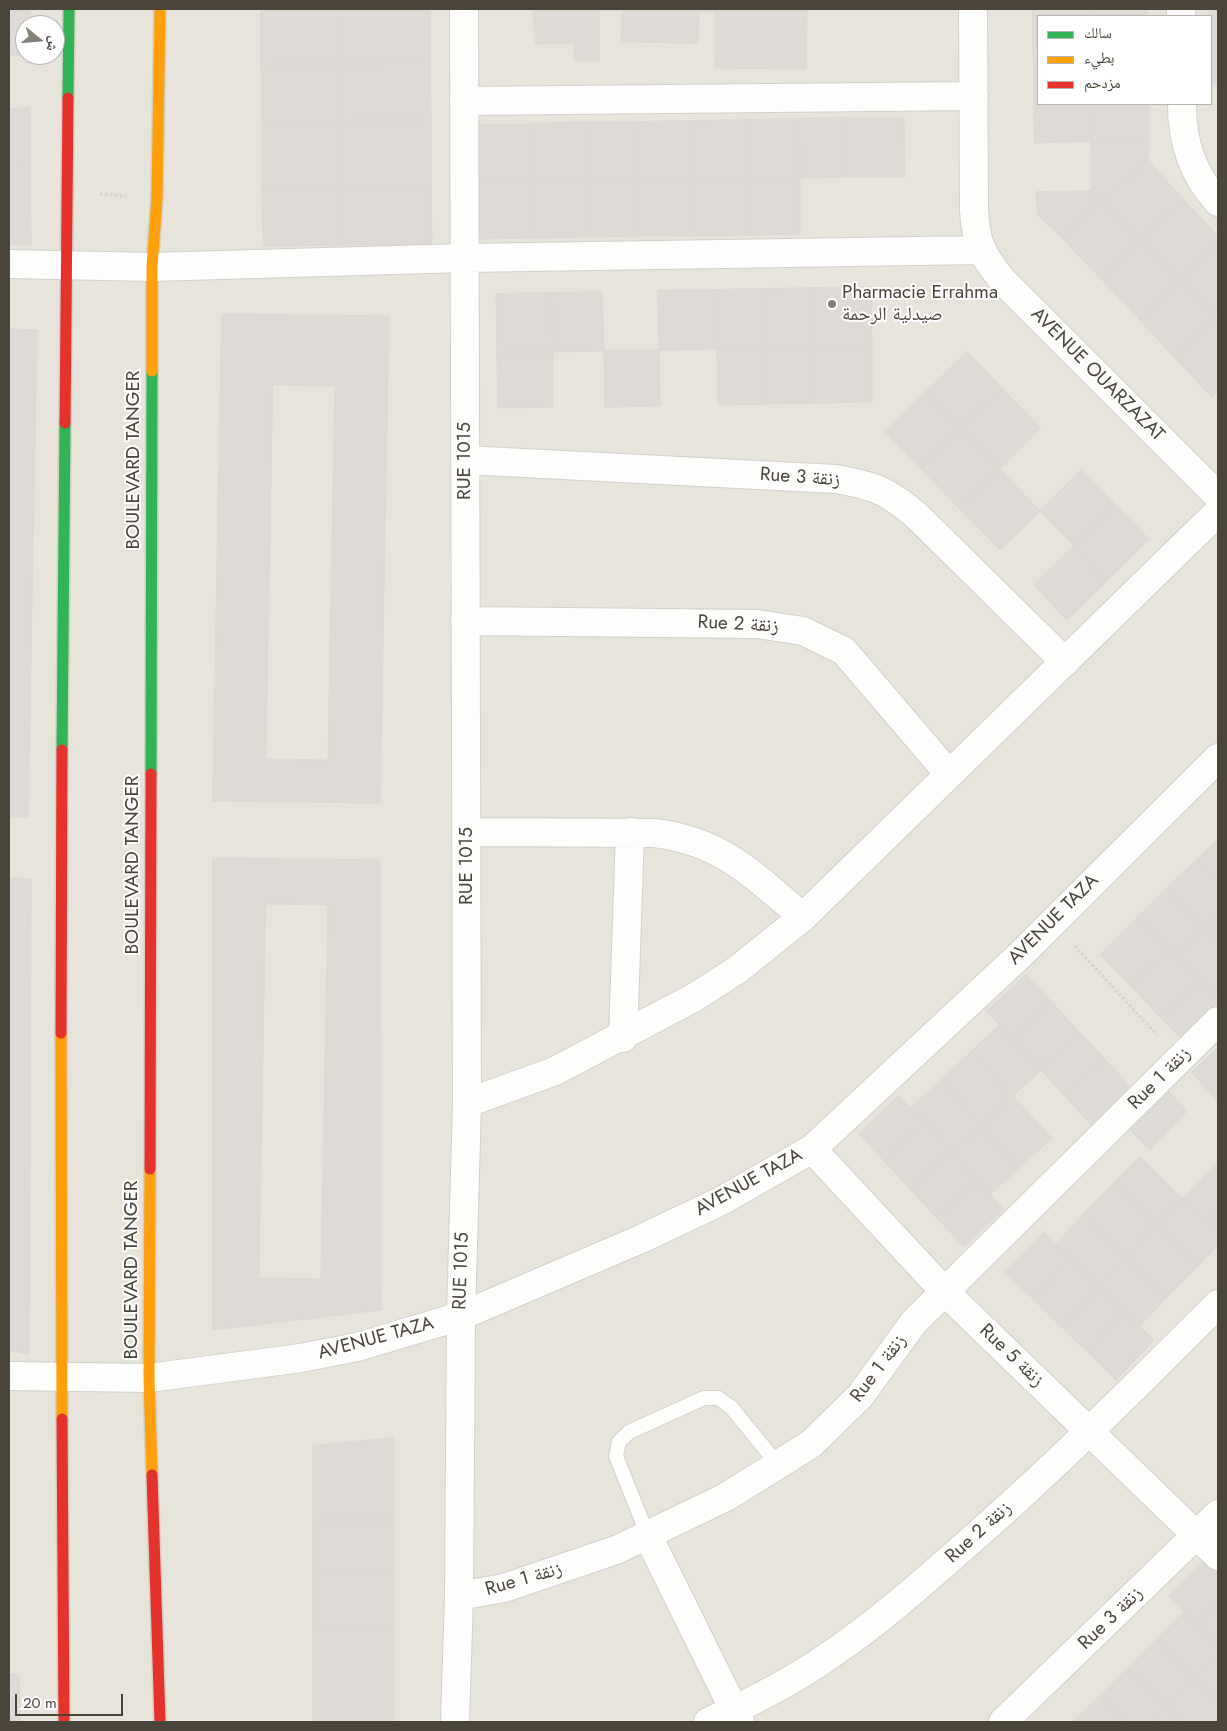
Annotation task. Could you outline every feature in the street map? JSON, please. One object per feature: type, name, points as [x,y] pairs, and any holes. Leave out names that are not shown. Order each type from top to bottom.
[{"type":"street","points":[[64,1722],[60,1377],[65,265],[70,9]]},
{"type":"street","name":"BOULEVARD TANGER","points":[[160,9],[157,198],[152,267],[149,1378],[160,1722]]},
{"type":"street","name":"RUE 1015","points":[[455,1722],[459,1596],[461,1316],[467,1103],[464,9]]},
{"type":"street","points":[[9,264],[152,267],[464,258],[980,250],[974,210],[974,9]]},
{"type":"street","points":[[464,102],[974,96]]},
{"type":"street","points":[[1182,105],[1185,141],[1191,160],[1200,180],[1218,202]]},
{"type":"street","name":"AVENUE OUARZAZAT","points":[[980,250],[1002,280],[1218,496]]},
{"type":"street","name":"Rue 3 زنقة","points":[[465,460],[836,479],[866,484],[891,495],[916,515],[1065,662]]},
{"type":"street","points":[[467,1103],[555,1071],[623,1038],[738,970],[803,917],[1218,512]]},
{"type":"street","name":"Rue 2 زنقة","points":[[465,621],[757,624],[803,631],[844,651],[949,774]]},
{"type":"street","name":"AVENUE TAZA","points":[[9,1376],[149,1378],[301,1358],[357,1348],[461,1316],[641,1239],[712,1206],[812,1149],[1053,922],[1218,758]]},
{"type":"street","points":[[467,832],[630,832],[678,836],[722,852],[742,866],[803,917]]},
{"type":"street","points":[[623,1038],[630,832]]},
{"type":"street","name":"Rue 1 زنقة","points":[[459,1596],[504,1588],[561,1570],[648,1536],[726,1497],[812,1444],[841,1418],[878,1373],[914,1322],[946,1293],[1218,1020]]},
{"type":"street","name":"Rue 5 زنقة","points":[[812,1149],[946,1293],[1091,1431],[1218,1556]]},
{"type":"street","name":"Rue 2 زنقة","points":[[708,1722],[737,1716],[831,1655],[868,1627],[941,1567],[1091,1431],[1218,1304]]},
{"type":"street","name":"Rue 3 زنقة","points":[[1003,1722],[1218,1514]]},
{"type":"street","points":[[648,1536],[737,1716]]},
{"type":"lane","points":[[648,1536],[616,1456],[619,1442],[629,1432],[704,1398],[718,1398],[731,1407],[779,1466]]},
{"type":"path","points":[[67,192],[157,198]]},
{"type":"path","points":[[1053,922],[1179,1059]]},
{"type":"shaded area","points":[[9,9],[1218,9],[1218,1722],[9,1722]]},
{"type":"building","points":[[9,9],[30,9],[30,15],[15,15],[15,55],[9,55]]},
{"type":"building","points":[[261,9],[341,9],[341,64],[261,65]]},
{"type":"building","points":[[341,9],[430,9],[430,63],[341,64]]},
{"type":"building","points":[[533,9],[716,9],[716,12],[699,12],[698,43],[621,42],[622,11],[599,10],[599,61],[574,61],[575,44],[536,44]]},
{"type":"building","points":[[716,9],[807,9],[806,69],[715,68]]},
{"type":"building","points":[[1033,9],[1089,9],[1089,15],[1037,15],[1037,29],[1033,29]]},
{"type":"building","points":[[1089,9],[1147,9],[1148,15],[1089,15]]},
{"type":"building","points":[[1209,9],[1218,9],[1218,42],[1212,42],[1212,15],[1209,15]]},
{"type":"building","points":[[1033,29],[1037,29],[1037,84],[1034,84]]},
{"type":"building","points":[[1212,42],[1218,42],[1218,86],[1212,86]]},
{"type":"building","points":[[430,63],[431,120],[341,121],[341,64]]},
{"type":"building","points":[[341,64],[341,121],[262,122],[261,65]]},
{"type":"building","points":[[1034,84],[1037,84],[1037,105],[1090,105],[1091,141],[1035,143]]},
{"type":"building","points":[[1090,105],[1149,105],[1149,141],[1091,141]]},
{"type":"building","points":[[30,108],[30,167],[9,167],[9,109]]},
{"type":"building","points":[[847,118],[847,177],[800,178],[799,119]]},
{"type":"building","points":[[847,118],[904,118],[905,177],[847,177]]},
{"type":"building","points":[[799,119],[800,178],[751,179],[749,120]]},
{"type":"building","points":[[431,120],[431,185],[342,186],[341,121]]},
{"type":"building","points":[[749,120],[751,179],[693,180],[692,121]]},
{"type":"building","points":[[341,121],[342,186],[262,187],[262,122]]},
{"type":"building","points":[[692,121],[693,180],[638,181],[637,122]]},
{"type":"building","points":[[585,122],[586,182],[531,182],[530,124]]},
{"type":"building","points":[[585,122],[637,122],[638,181],[586,182]]},
{"type":"building","points":[[474,124],[530,124],[531,182],[475,183]]},
{"type":"building","points":[[1091,141],[1149,141],[1148,160],[1103,200],[1092,191]]},
{"type":"building","points":[[1148,160],[1184,200],[1141,241],[1103,200]]},
{"type":"building","points":[[9,167],[30,167],[31,245],[9,245]]},
{"type":"building","points":[[800,178],[800,234],[751,235],[751,179]]},
{"type":"building","points":[[751,179],[751,235],[693,236],[693,180]]},
{"type":"building","points":[[693,180],[693,236],[638,236],[638,181]]},
{"type":"building","points":[[638,181],[638,236],[587,237],[586,182]]},
{"type":"building","points":[[531,182],[586,182],[587,237],[532,238]]},
{"type":"building","points":[[531,182],[532,238],[475,239],[475,183]]},
{"type":"building","points":[[431,185],[432,245],[343,245],[342,186]]},
{"type":"building","points":[[342,186],[343,245],[263,246],[262,187]]},
{"type":"building","points":[[1092,191],[1103,200],[1062,238],[1038,215],[1036,192]]},
{"type":"building","points":[[1103,200],[1141,241],[1101,279],[1062,238]]},
{"type":"building","points":[[1184,200],[1218,236],[1218,243],[1179,281],[1141,241]]},
{"type":"building","points":[[1141,241],[1179,281],[1139,319],[1101,279]]},
{"type":"building","points":[[1218,243],[1218,315],[1215,318],[1179,281]]},
{"type":"building","points":[[1179,281],[1215,318],[1174,357],[1139,319]]},
{"type":"building","points":[[871,287],[872,346],[813,347],[813,288]]},
{"type":"building","points":[[813,288],[813,347],[766,348],[765,289]]},
{"type":"building","points":[[765,289],[766,348],[717,349],[715,290]]},
{"type":"building","points":[[715,290],[717,349],[659,350],[658,291]]},
{"type":"building","points":[[602,292],[604,351],[553,352],[551,293]]},
{"type":"building","points":[[551,293],[553,352],[497,353],[496,294]]},
{"type":"building","points":[[222,314],[389,316],[380,803],[213,801]],"holes":[[[273,385],[335,386],[328,760],[266,759]]]},
{"type":"building","points":[[1215,318],[1218,322],[1218,391],[1212,397],[1174,357]]},
{"type":"building","points":[[9,329],[37,330],[28,817],[9,817]]},
{"type":"building","points":[[872,346],[872,402],[814,403],[813,347]]},
{"type":"building","points":[[813,347],[814,403],[767,404],[766,348]]},
{"type":"building","points":[[766,348],[767,404],[718,405],[717,349]]},
{"type":"building","points":[[659,350],[660,406],[605,407],[604,351]]},
{"type":"building","points":[[553,352],[553,407],[498,408],[497,353]]},
{"type":"building","points":[[967,352],[1003,389],[961,430],[925,393]]},
{"type":"building","points":[[1003,389],[1041,428],[1000,469],[961,430]]},
{"type":"building","points":[[925,393],[961,430],[921,469],[885,432]]},
{"type":"building","points":[[961,430],[1000,469],[960,509],[921,469]]},
{"type":"building","points":[[1000,469],[1040,511],[1000,550],[960,509]]},
{"type":"building","points":[[1082,470],[1116,505],[1074,546],[1040,511]]},
{"type":"building","points":[[1116,505],[1149,539],[1107,581],[1074,546]]},
{"type":"building","points":[[1074,546],[1107,581],[1067,620],[1034,585]]},
{"type":"building","points":[[1218,839],[1218,881],[1197,860]]},
{"type":"building","points":[[213,858],[380,860],[381,1310],[213,1330]],"holes":[[[266,904],[328,905],[321,1279],[259,1278]]]},
{"type":"building","points":[[1197,860],[1218,881],[1218,917],[1206,928],[1167,888]]},
{"type":"building","points":[[9,878],[31,879],[29,1354],[9,1350]]},
{"type":"building","points":[[1167,888],[1206,928],[1177,957],[1138,917]]},
{"type":"building","points":[[1138,917],[1170,950],[1132,987],[1100,955]]},
{"type":"building","points":[[1218,917],[1218,941],[1206,928]]},
{"type":"building","points":[[1206,928],[1218,941],[1218,993],[1215,996],[1177,957]]},
{"type":"building","points":[[1170,950],[1199,980],[1160,1017],[1132,987]]},
{"type":"building","points":[[1026,975],[1052,1002],[1012,1039],[987,1011]]},
{"type":"building","points":[[1199,980],[1218,999],[1218,1007],[1184,1041],[1160,1017]]},
{"type":"building","points":[[1052,1002],[1080,1033],[1041,1070],[1012,1039]]},
{"type":"building","points":[[1000,1025],[1041,1070],[1013,1096],[972,1051]]},
{"type":"building","points":[[1080,1033],[1104,1058],[1064,1095],[1041,1070]]},
{"type":"building","points":[[1218,1048],[1218,1102],[1192,1072]]},
{"type":"building","points":[[972,1051],[1013,1096],[981,1126],[940,1081]]},
{"type":"building","points":[[1104,1058],[1135,1092],[1095,1129],[1064,1095]]},
{"type":"building","points":[[940,1081],[981,1126],[952,1152],[911,1108]]},
{"type":"building","points":[[1165,1088],[1187,1111],[1150,1150],[1127,1127]]},
{"type":"building","points":[[899,1096],[925,1123],[884,1161],[859,1134]]},
{"type":"building","points":[[1013,1096],[1052,1138],[1019,1168],[981,1126]]},
{"type":"building","points":[[925,1123],[952,1152],[911,1190],[884,1161]]},
{"type":"building","points":[[981,1126],[1019,1168],[991,1194],[952,1152]]},
{"type":"building","points":[[952,1152],[978,1180],[937,1218],[911,1190]]},
{"type":"building","points":[[1140,1157],[1183,1199],[1157,1226],[1114,1183]]},
{"type":"building","points":[[1218,1162],[1218,1212],[1208,1223],[1183,1199]]},
{"type":"building","points":[[978,1180],[1004,1209],[964,1247],[937,1218]]},
{"type":"building","points":[[1114,1183],[1157,1226],[1126,1258],[1083,1215]]},
{"type":"building","points":[[1183,1199],[1218,1233],[1218,1245],[1198,1266],[1157,1226]]},
{"type":"building","points":[[1218,1212],[1218,1233],[1208,1223]]},
{"type":"building","points":[[1083,1215],[1126,1258],[1099,1286],[1056,1244]]},
{"type":"building","points":[[1157,1226],[1198,1266],[1167,1297],[1126,1258]]},
{"type":"building","points":[[1044,1232],[1070,1258],[1032,1298],[1005,1272]]},
{"type":"building","points":[[1070,1258],[1099,1286],[1060,1326],[1032,1298]]},
{"type":"building","points":[[1126,1258],[1167,1297],[1140,1326],[1099,1286]]},
{"type":"building","points":[[1099,1286],[1126,1312],[1088,1352],[1060,1326]]},
{"type":"building","points":[[1126,1312],[1154,1340],[1116,1380],[1088,1352]]},
{"type":"building","points":[[394,1438],[394,1520],[313,1520],[313,1446]]},
{"type":"building","points":[[313,1520],[394,1520],[394,1574],[313,1574]]},
{"type":"building","points":[[1210,1555],[1218,1563],[1218,1604],[1198,1625],[1169,1596]]},
{"type":"building","points":[[313,1574],[394,1574],[394,1630],[313,1631]]},
{"type":"building","points":[[1218,1604],[1218,1646],[1198,1625]]},
{"type":"building","points":[[1184,1612],[1218,1646],[1218,1655],[1194,1679],[1156,1640]]},
{"type":"building","points":[[394,1630],[394,1722],[313,1722],[313,1631]]},
{"type":"building","points":[[1156,1640],[1194,1679],[1167,1706],[1129,1667]]},
{"type":"building","points":[[1218,1655],[1218,1704],[1194,1679]]},
{"type":"building","points":[[1129,1667],[1167,1706],[1151,1722],[1123,1722],[1099,1697]]},
{"type":"building","points":[[9,1674],[19,1674],[20,1722],[9,1722]]},
{"type":"building","points":[[1194,1679],[1218,1704],[1218,1722],[1183,1722],[1167,1706]]},
{"type":"building","points":[[1099,1697],[1123,1722],[1073,1722]]},
{"type":"building","points":[[1167,1706],[1183,1722],[1151,1722]]},
{"type":"traffic: fast","points":[[68,98],[69,9]]},
{"type":"traffic: fast","points":[[151,774],[152,371]]},
{"type":"traffic: fast","points":[[62,750],[65,423]]},
{"type":"traffic: slow","points":[[152,371],[152,267],[157,198],[160,9]]},
{"type":"traffic: slow","points":[[61,1033],[62,1419]]},
{"type":"traffic: slow","points":[[150,1169],[149,1378],[152,1475]]},
{"type":"traffic: jam","points":[[65,423],[68,98]]},
{"type":"traffic: jam","points":[[61,1033],[62,750]]},
{"type":"traffic: jam","points":[[150,1169],[151,774]]},
{"type":"traffic: jam","points":[[62,1419],[64,1722]]},
{"type":"traffic: jam","points":[[152,1475],[160,1722]]},
{"type":"place","name":"Pharmacie Errahma صيدلية الرحمة","points":[[832,304]]}]
